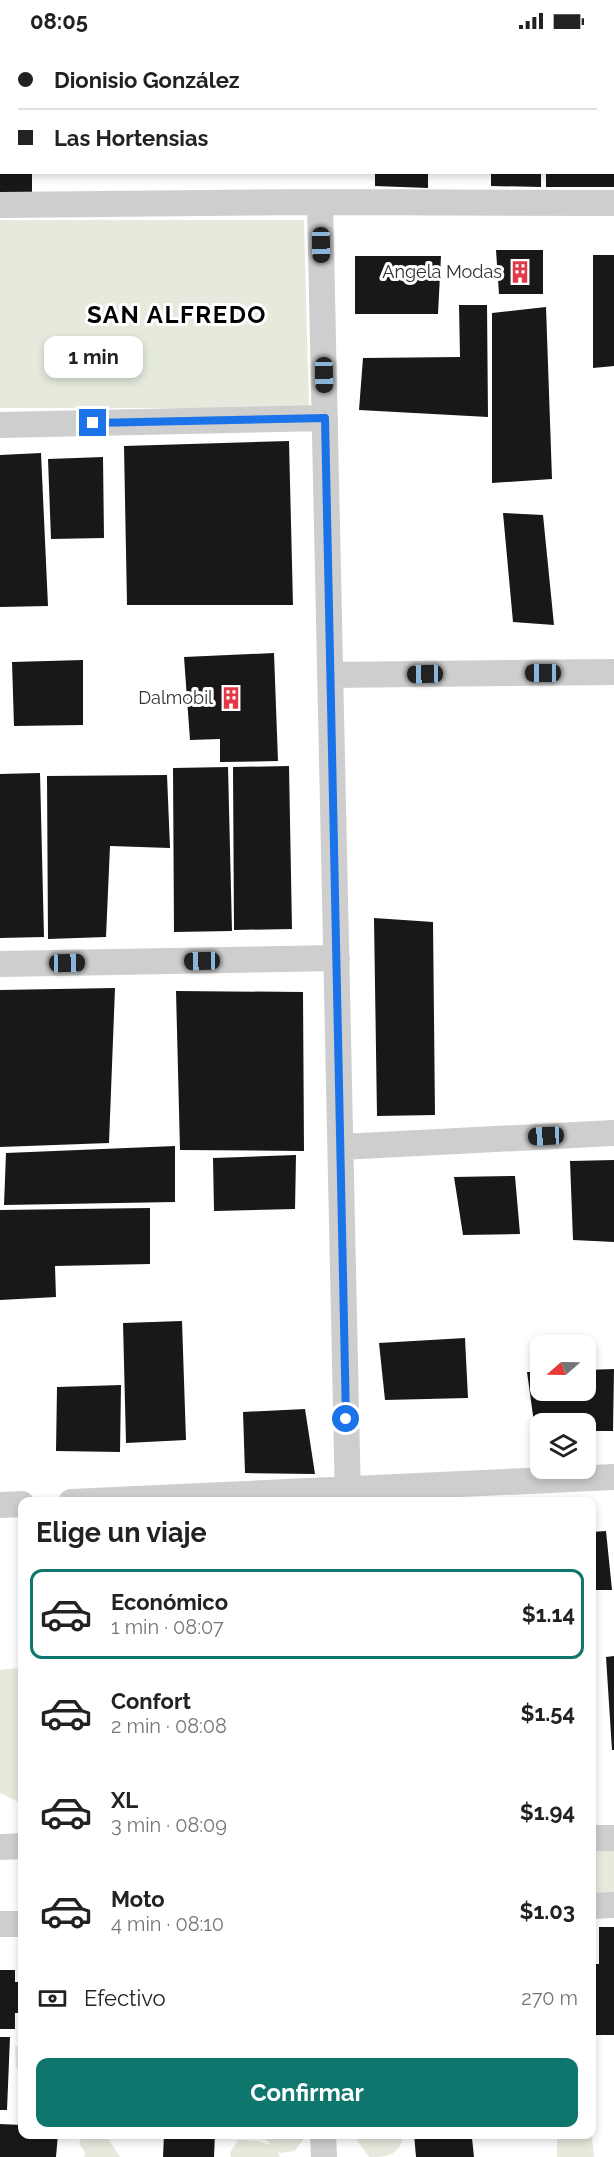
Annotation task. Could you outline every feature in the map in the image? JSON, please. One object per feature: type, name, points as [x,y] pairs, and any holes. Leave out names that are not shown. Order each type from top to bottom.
[{"type":"street","points":[[320,202],[348,1495]]},
{"type":"street","points":[[0,205],[320,202],[614,203]]},
{"type":"street","points":[[0,425],[325,418]]},
{"type":"street","points":[[330,675],[614,672]]},
{"type":"street","points":[[0,964],[337,958]]},
{"type":"street","points":[[341,1147],[614,1133]]},
{"type":"street","points":[[269,1497],[348,1495],[614,1477]]},
{"type":"street","points":[[0,1505],[18,1504]]},
{"type":"street","points":[[596,1838],[614,1838]]},
{"type":"street","points":[[0,1846],[18,1846]]},
{"type":"street","points":[[596,1906],[614,1905]]},
{"type":"street","points":[[0,1924],[18,1924]]},
{"type":"street","points":[[323,2139],[324,2157]]},
{"type":"shaded area","points":[[0,220],[304,220],[309,408],[0,408]]},
{"type":"shaded area","points":[[18,1669],[18,1802],[0,1793],[0,1670]]},
{"type":"shaded area","points":[[614,1838],[614,1903],[596,1900],[596,1842]]},
{"type":"shaded area","points":[[18,2046],[18,2072],[16,2067],[15,2047]]},
{"type":"shaded area","points":[[81,2139],[109,2139],[120,2157],[84,2157],[85,2152],[79,2144]]},
{"type":"shaded area","points":[[303,2139],[295,2151],[281,2153],[278,2151],[280,2157],[231,2157],[230,2153],[238,2140],[257,2141],[271,2145],[266,2140]]},
{"type":"shaded area","points":[[357,2139],[402,2139],[392,2154],[369,2157]]},
{"type":"shaded area","points":[[557,2139],[592,2139],[594,2157],[557,2157]]},
{"type":"building","points":[[0,174],[32,174],[32,195],[0,195]]},
{"type":"building","points":[[375,174],[428,174],[428,188],[375,186]]},
{"type":"building","points":[[491,174],[541,174],[541,187],[491,186]]},
{"type":"building","points":[[546,174],[614,174],[614,187],[546,187]]},
{"type":"building","name":"Angela Modas","points":[[496,250],[543,250],[543,294],[499,294]]},
{"type":"building","points":[[593,255],[614,255],[614,366],[593,368]]},
{"type":"building","points":[[355,256],[441,256],[438,314],[355,314]]},
{"type":"building","points":[[459,305],[487,305],[488,417],[359,410],[363,358],[460,357]]},
{"type":"building","points":[[546,307],[552,479],[492,483],[492,313]]},
{"type":"building","points":[[289,441],[293,605],[127,605],[124,446]]},
{"type":"building","points":[[41,453],[48,606],[0,607],[0,455]]},
{"type":"building","points":[[103,457],[104,538],[51,539],[48,459]]},
{"type":"building","points":[[503,513],[543,515],[554,625],[513,622]]},
{"type":"building","name":"Dalmobil","points":[[274,653],[278,761],[220,762],[220,739],[190,740],[184,657]]},
{"type":"building","points":[[83,660],[83,725],[14,726],[12,662]]},
{"type":"building","points":[[289,766],[292,929],[234,930],[233,767]]},
{"type":"building","points":[[228,767],[232,931],[174,932],[173,768]]},
{"type":"building","points":[[40,773],[44,937],[0,938],[0,774]]},
{"type":"building","points":[[167,775],[170,848],[110,846],[106,937],[48,939],[47,776]]},
{"type":"building","points":[[374,918],[433,922],[435,1115],[377,1116]]},
{"type":"building","points":[[115,988],[109,1143],[0,1147],[0,990]]},
{"type":"building","points":[[176,991],[303,992],[304,1151],[180,1150]]},
{"type":"building","points":[[175,1146],[175,1202],[4,1205],[6,1153]]},
{"type":"building","points":[[296,1155],[295,1209],[214,1211],[213,1158]]},
{"type":"building","points":[[614,1160],[614,1242],[573,1240],[570,1161]]},
{"type":"building","points":[[515,1176],[520,1234],[463,1235],[454,1177]]},
{"type":"building","points":[[150,1208],[150,1264],[55,1266],[56,1297],[0,1300],[0,1210]]},
{"type":"building","points":[[182,1321],[186,1440],[126,1443],[123,1323]]},
{"type":"building","points":[[465,1338],[468,1398],[385,1400],[379,1343]]},
{"type":"building","points":[[614,1369],[613,1431],[596,1431],[596,1413],[533,1413],[531,1401],[596,1401],[596,1370]]},
{"type":"building","points":[[527,1372],[530,1372],[530,1394]]},
{"type":"building","points":[[121,1385],[120,1452],[56,1451],[57,1387]]},
{"type":"building","points":[[305,1409],[315,1474],[245,1473],[243,1412]]},
{"type":"building","points":[[606,1531],[612,1590],[596,1590],[596,1532]]},
{"type":"building","points":[[614,1656],[614,1750],[612,1750],[606,1657]]},
{"type":"building","points":[[599,1927],[614,1927],[614,2035],[596,2035],[596,1964],[599,1964]]},
{"type":"building","points":[[0,1970],[15,1970],[15,1982],[18,1982],[18,2013],[15,2013],[15,2029],[0,2029]]},
{"type":"building","points":[[0,2037],[10,2037],[7,2110],[0,2110]]},
{"type":"building","points":[[0,2124],[18,2125],[18,2139],[58,2139],[56,2157],[0,2157]]},
{"type":"building","points":[[164,2139],[215,2139],[214,2157],[163,2157]]},
{"type":"building","points":[[414,2139],[472,2139],[474,2157],[416,2157]]},
{"type":"place","name":"Angela Modas","points":[[520,272]]},
{"type":"place","name":"Dalmobil","points":[[231,698]]},
{"type":"district","name":"SAN ALFREDO","points":[[177,315]]},
{"type":"route","points":[[93,423],[325,418],[346,1419]]}]
